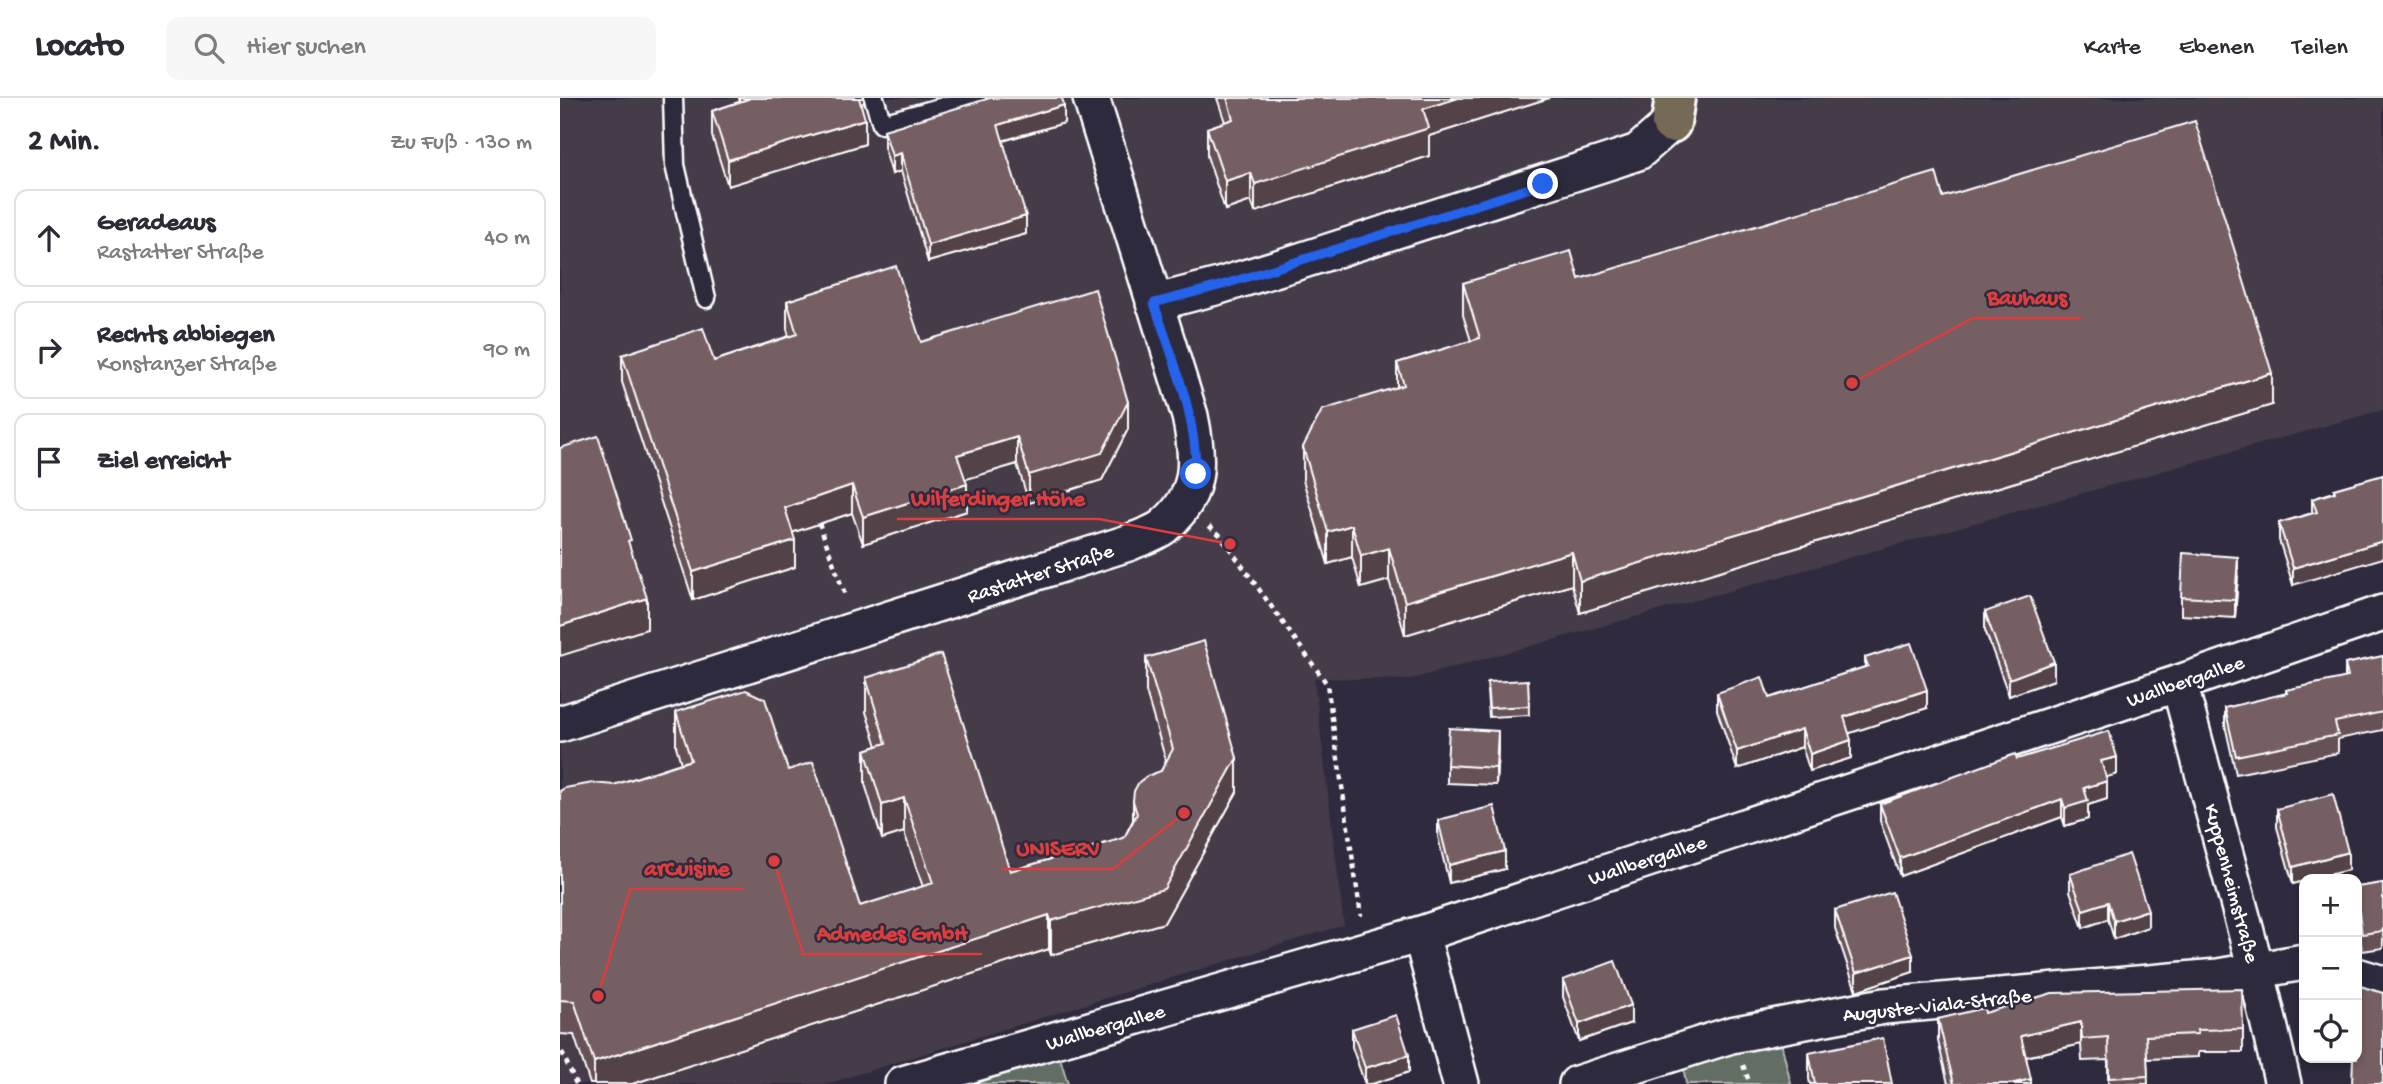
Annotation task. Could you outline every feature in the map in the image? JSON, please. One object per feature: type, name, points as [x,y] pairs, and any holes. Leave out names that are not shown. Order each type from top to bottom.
[{"type":"street","name":"Rastatter Straße","points":[[560,723],[1128,543],[1162,528],[1184,505],[1196,474],[1197,448],[1190,415],[1091,98]]},
{"type":"street","points":[[1154,303],[1294,263],[1638,152],[1673,111]]},
{"type":"street","name":"Wallbergallee","points":[[903,1084],[1421,934],[2179,683],[2383,612]]},
{"type":"street","name":"Kuppenheimstraße","points":[[2179,683],[2256,969],[2283,1084]]},
{"type":"street","points":[[1421,934],[1461,1084]]},
{"type":"street","name":"Auguste-Viala-Straße","points":[[1577,1084],[1731,1035],[1884,1006],[2218,977],[2299,963]]},
{"type":"street","points":[[2362,978],[2383,984]]},
{"type":"lane","points":[[673,98],[674,165],[706,298]]},
{"type":"lane","points":[[874,98],[881,124],[976,98]]},
{"type":"path","points":[[1184,505],[1220,535],[1327,684],[1366,950]]},
{"type":"path","points":[[819,523],[856,629]]},
{"type":"path","points":[[562,1052],[576,1084]]},
{"type":"shaded area","points":[[560,98],[2383,98],[2383,410],[1408,680],[1314,678],[1344,925],[826,1084],[560,1084]]},
{"type":"shaded area","points":[[1779,1034],[1791,1084],[1686,1084],[1682,1059]]},
{"type":"shaded area","points":[[1057,1048],[1068,1084],[935,1084]]},
{"type":"building","points":[[747,98],[859,98],[865,119],[728,160],[712,111]]},
{"type":"building","points":[[990,98],[1062,98],[1064,105],[998,125],[1026,216],[928,245],[901,153],[892,156],[884,130]]},
{"type":"building","points":[[1227,98],[1458,98],[1423,109],[1429,128],[1255,184],[1251,173],[1225,181],[1207,128],[1233,119]]},
{"type":"building","points":[[2195,121],[2272,373],[1580,581],[1572,552],[1405,602],[1389,548],[1361,556],[1352,525],[1328,532],[1303,447],[1322,410],[1404,385],[1397,363],[1480,338],[1463,283],[1571,251],[1579,279],[1936,172],[1943,197]]},
{"type":"building","points":[[896,266],[921,342],[1095,289],[1128,402],[1102,453],[1029,475],[1017,437],[957,455],[967,484],[863,517],[852,485],[785,508],[795,540],[693,572],[622,355],[703,328],[714,361],[797,334],[787,301]]},
{"type":"building","points":[[598,436],[647,598],[560,626],[560,448]]},
{"type":"building","points":[[2383,475],[2383,541],[2293,568],[2279,523],[2317,512],[2312,499],[2335,492],[2334,489]]},
{"type":"building","points":[[2183,553],[2238,557],[2235,600],[2181,597]]},
{"type":"building","points":[[2030,596],[2054,662],[2009,679],[1985,612]]},
{"type":"building","points":[[1204,641],[1237,758],[1164,889],[1051,921],[1049,915],[594,1062],[574,1001],[560,1000],[560,791],[593,783],[614,785],[691,760],[676,712],[746,690],[765,699],[788,770],[813,762],[860,906],[933,883],[904,798],[882,805],[865,750],[886,743],[866,678],[941,654],[1010,871],[1124,838],[1137,814],[1133,801],[1134,791],[1139,782],[1147,776],[1161,771],[1173,749],[1146,658]]},
{"type":"building","points":[[1911,643],[1927,690],[1844,717],[1851,740],[1810,754],[1802,729],[1737,751],[1717,693],[1762,677],[1769,698],[1868,666],[1865,658]]},
{"type":"building","points":[[2383,656],[2383,712],[2335,722],[2338,735],[2236,756],[2225,708],[2287,693],[2286,690],[2348,677],[2345,664]]},
{"type":"building","points":[[1528,680],[1529,706],[1489,708],[1487,682]]},
{"type":"building","points":[[1449,728],[1498,731],[1496,768],[1447,765]]},
{"type":"building","points":[[2109,731],[2117,757],[2101,761],[2107,781],[2084,788],[2088,801],[2065,808],[2062,799],[1900,858],[1880,804],[2015,754],[2017,759]]},
{"type":"building","points":[[2333,794],[2348,852],[2293,867],[2277,809]]},
{"type":"building","points":[[1494,806],[1505,851],[1449,865],[1438,820]]},
{"type":"building","points":[[2129,854],[2148,910],[2114,921],[2108,902],[2083,910],[2070,874]]},
{"type":"building","points":[[2383,883],[2383,931],[2362,934],[2362,886]]},
{"type":"building","points":[[1892,892],[1913,955],[1856,973],[1835,910]]},
{"type":"building","points":[[1615,961],[1631,1005],[1579,1024],[1563,980]]},
{"type":"building","points":[[2362,987],[2383,993],[2383,1084],[2352,1084],[2353,1063],[2362,1063]]},
{"type":"building","points":[[2242,989],[2243,1029],[2197,1030],[2198,1034],[2146,1036],[2148,1076],[2109,1078],[2108,1037],[2082,1039],[2081,1022],[2021,1036],[2031,1079],[2010,1084],[1954,1084],[1938,1019],[1984,1008],[1985,1013],[2052,993]]},
{"type":"building","points":[[1396,1015],[1409,1055],[1365,1068],[1352,1029]]},
{"type":"building","points":[[1883,1038],[1892,1084],[1815,1084],[1809,1053]]},
{"type":"place","name":"Bauhaus","points":[[1852,383]]},
{"type":"place","name":"Wilferdinger Höhe","points":[[1230,544]]},
{"type":"place","name":"UNISERV","points":[[1184,813]]},
{"type":"place","name":"Admedes GmbH","points":[[774,861]]},
{"type":"place","name":"arCuisine","points":[[598,996]]},
{"type":"route","points":[[1196,474],[1197,448],[1190,415],[1154,303],[1219,286],[1543,184]]}]
